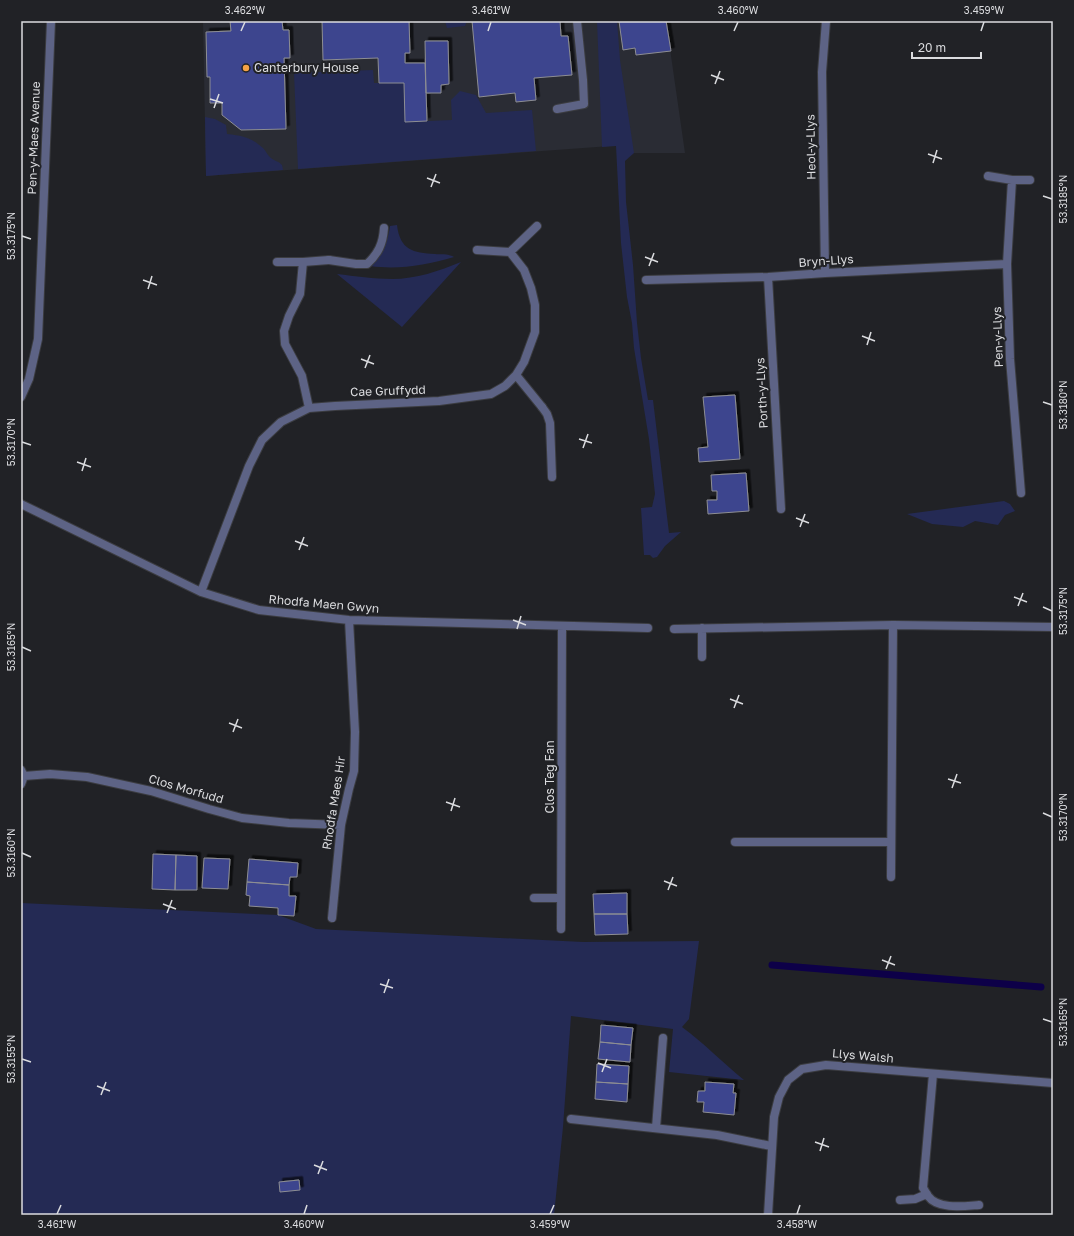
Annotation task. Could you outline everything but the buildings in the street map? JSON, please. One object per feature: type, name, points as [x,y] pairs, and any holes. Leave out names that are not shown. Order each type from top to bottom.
[{"type":"street","name":"Pen-y-Maes Avenue","points":[[21,397],[29,379],[38,339],[51,21]]},
{"type":"street","points":[[557,109],[584,104],[577,21]]},
{"type":"street","name":"Heol-y-Llys","points":[[825,273],[822,72],[826,21]]},
{"type":"street","points":[[988,176],[1012,180],[1030,180]]},
{"type":"street","name":"Pen-y-Llys","points":[[1012,180],[1008,264],[1010,359],[1021,493]]},
{"type":"street","points":[[477,250],[510,252],[537,226]]},
{"type":"street","points":[[277,262],[329,260],[367,264],[374,257],[380,247],[384,238],[384,228]]},
{"type":"street","name":"Cae Gruffydd","points":[[201,592],[250,466],[262,440],[281,422],[309,408],[342,405],[439,401],[491,394],[505,386],[516,375],[524,362],[535,332],[535,305],[531,288],[524,270],[510,252]]},
{"type":"street","points":[[303,262],[300,294],[289,316],[284,331],[285,344],[302,376],[309,408]]},
{"type":"street","name":"Bryn-Llys","points":[[646,280],[768,277],[1008,264]]},
{"type":"street","name":"Porth-y-Llys","points":[[768,277],[781,508]]},
{"type":"street","points":[[516,375],[547,414],[550,423],[552,477]]},
{"type":"street","name":"Rhodfa Maen Gwyn","points":[[21,504],[201,592],[259,610],[349,620],[648,628]]},
{"type":"street","name":"Rhodfa Maes Hir","points":[[332,918],[341,825],[354,771],[355,732],[349,620]]},
{"type":"street","points":[[891,877],[893,625]]},
{"type":"street","points":[[674,629],[893,625],[1053,627]]},
{"type":"street","name":"Clos Teg Fan","points":[[561,929],[562,626]]},
{"type":"street","points":[[702,628],[702,657]]},
{"type":"street","name":"Clos Morfudd","points":[[22,776],[50,774],[87,777],[151,791],[209,810],[242,818],[289,823],[341,825]]},
{"type":"street","points":[[735,842],[891,842]]},
{"type":"street","points":[[534,898],[561,898]]},
{"type":"street","points":[[656,1128],[663,1038]]},
{"type":"street","name":"Llys Walsh","points":[[768,1215],[771,1146],[774,1117],[779,1097],[788,1080],[802,1069],[826,1065],[1053,1083]]},
{"type":"street","points":[[933,1074],[923,1188],[928,1198],[938,1204],[954,1207],[979,1205]]},
{"type":"street","points":[[571,1119],[717,1135],[771,1146]]},
{"type":"street","points":[[900,1200],[915,1199],[927,1194]]},
{"type":"shaded area","points":[[203,21],[666,21],[685,153],[634,153],[624,145],[206,176]]},
{"type":"shaded area","points":[[445,21],[467,21],[465,26],[447,28]]},
{"type":"shaded area","points":[[597,21],[617,21],[620,60],[634,153],[625,161],[626,202],[641,358],[648,400],[653,400],[669,533],[681,532],[665,546],[657,557],[653,558],[650,555],[644,555],[641,508],[652,507],[655,494],[649,439],[627,297],[621,243],[616,146],[602,147]]},
{"type":"shaded area","points":[[373,70],[374,83],[404,83],[406,122],[452,120],[451,100],[460,91],[476,95],[486,113],[532,110],[536,151],[298,169],[294,73]]},
{"type":"shaded area","points":[[205,117],[215,119],[226,125],[227,134],[242,136],[254,141],[263,148],[270,157],[282,165],[283,170],[206,176]]},
{"type":"shaded area","points":[[397,225],[401,240],[405,245],[414,251],[454,257],[412,266],[370,266],[385,243],[390,226]]},
{"type":"shaded area","points":[[461,262],[402,327],[337,274],[401,279],[427,274]]},
{"type":"shaded area","points":[[1004,501],[1010,504],[1015,511],[1005,515],[998,525],[975,521],[963,527],[932,524],[907,514]]},
{"type":"shaded area","points":[[21,903],[278,915],[316,929],[583,942],[699,941],[689,1019],[682,1027],[744,1080],[669,1072],[673,1029],[571,1016],[563,1127],[554,1215],[21,1215]]},
{"type":"waterway","points":[[772,965],[1041,987]]},
{"type":"place","name":"Canterbury House","points":[[246,68]]}]
